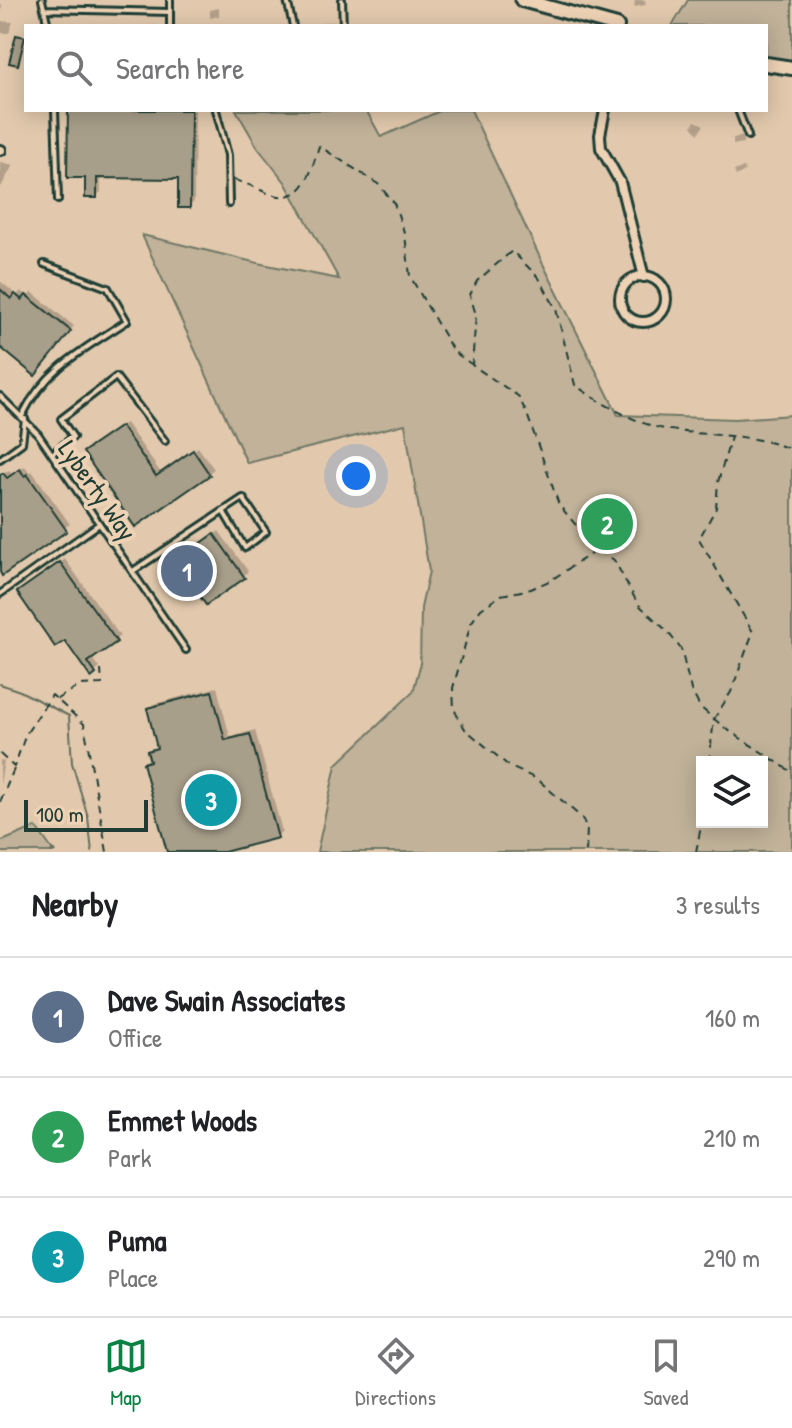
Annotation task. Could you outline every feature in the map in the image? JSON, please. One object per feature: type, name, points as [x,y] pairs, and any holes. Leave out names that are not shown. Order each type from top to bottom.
[{"type":"main road","points":[[522,0],[568,6],[612,24]]},
{"type":"main road","points":[[768,64],[792,68]]},
{"type":"street","points":[[605,112],[601,148],[620,182],[644,277]]},
{"type":"street","points":[[644,277],[656,280],[666,300],[661,314],[655,319],[641,322],[628,317],[620,304],[620,296],[627,282],[644,277]]},
{"type":"lane","points":[[42,0],[48,24]]},
{"type":"lane","points":[[170,0],[170,24]]},
{"type":"lane","points":[[287,0],[293,24]]},
{"type":"lane","points":[[342,0],[343,24]]},
{"type":"lane","points":[[44,9],[170,12]]},
{"type":"lane","points":[[55,112],[58,200]]},
{"type":"lane","points":[[217,112],[228,155],[229,204]]},
{"type":"lane","points":[[739,112],[748,136]]},
{"type":"lane","points":[[0,459],[22,443],[23,418],[37,388],[57,367],[127,321],[108,288],[44,264]]},
{"type":"lane","points":[[52,454],[73,437],[61,419],[116,377],[165,441]]},
{"type":"lane","name":"Lyberty Way","points":[[0,396],[23,418],[52,454],[186,650]]},
{"type":"lane","points":[[133,571],[223,511],[243,498],[266,532],[245,548],[223,511]]},
{"type":"lane","points":[[0,594],[100,523]]},
{"type":"path","points":[[228,179],[280,196],[297,193],[304,186],[319,146],[378,184],[394,203],[405,235],[410,276],[453,351],[518,396],[559,505],[597,550],[614,560],[638,604],[681,649],[700,707],[792,772]]},
{"type":"path","points":[[472,365],[476,315],[470,295],[477,281],[512,251],[539,278],[556,309],[575,385],[601,403],[662,429],[755,437],[792,450]]},
{"type":"path","points":[[710,756],[714,719],[731,692],[753,632],[699,539],[716,508],[718,482],[732,435]]},
{"type":"path","points":[[586,852],[587,829],[582,818],[537,779],[510,767],[465,729],[454,709],[453,688],[471,623],[481,609],[501,595],[531,589],[551,580],[597,550]]},
{"type":"path","points":[[57,699],[81,685],[102,684],[101,670]]},
{"type":"path","points":[[0,802],[26,734],[52,695],[84,724],[107,852]]},
{"type":"path","points":[[0,754],[14,767]]},
{"type":"path","points":[[696,852],[701,828]]},
{"type":"shaded area","points":[[688,0],[792,0],[792,68],[768,65],[768,24],[673,24]]},
{"type":"shaded area","points":[[237,112],[367,112],[381,137],[437,112],[472,112],[618,415],[735,419],[792,415],[792,852],[317,852],[336,765],[413,692],[420,666],[421,608],[429,571],[405,424],[247,463],[142,235],[339,279],[285,182],[258,148]]},
{"type":"shaded area","points":[[36,827],[54,852],[0,852],[0,842]]},
{"type":"building","points":[[16,35],[24,37],[18,65],[9,63]]},
{"type":"building","points":[[68,112],[191,112],[190,208],[178,208],[178,179],[97,178],[97,198],[85,198],[85,178],[67,178]]},
{"type":"building","points":[[0,289],[11,299],[15,294],[22,300],[26,295],[71,331],[35,376],[0,347]]},
{"type":"building","points":[[121,426],[156,476],[193,450],[210,475],[135,527],[83,452]]},
{"type":"building","points":[[20,469],[24,476],[27,474],[67,531],[2,576],[0,475],[3,473],[7,478]]},
{"type":"building","points":[[214,534],[245,578],[206,605],[194,588],[190,590],[184,581],[187,579],[175,562]]},
{"type":"building","points":[[60,562],[117,642],[88,662],[96,674],[91,678],[65,641],[55,647],[17,592]]},
{"type":"building","points":[[212,691],[225,740],[250,734],[278,838],[224,852],[167,852],[143,763],[150,761],[147,751],[157,748],[147,708]]},
{"type":"waterway","points":[[0,684],[69,716],[72,763],[88,817],[92,852]]},
{"type":"waterway","points":[[51,852],[53,849],[56,852]]},
{"type":"place","name":"Emmet Woods","points":[[607,524]]},
{"type":"place","name":"Dave Swain Associates","points":[[187,571]]},
{"type":"place","name":"Puma","points":[[211,800]]}]
